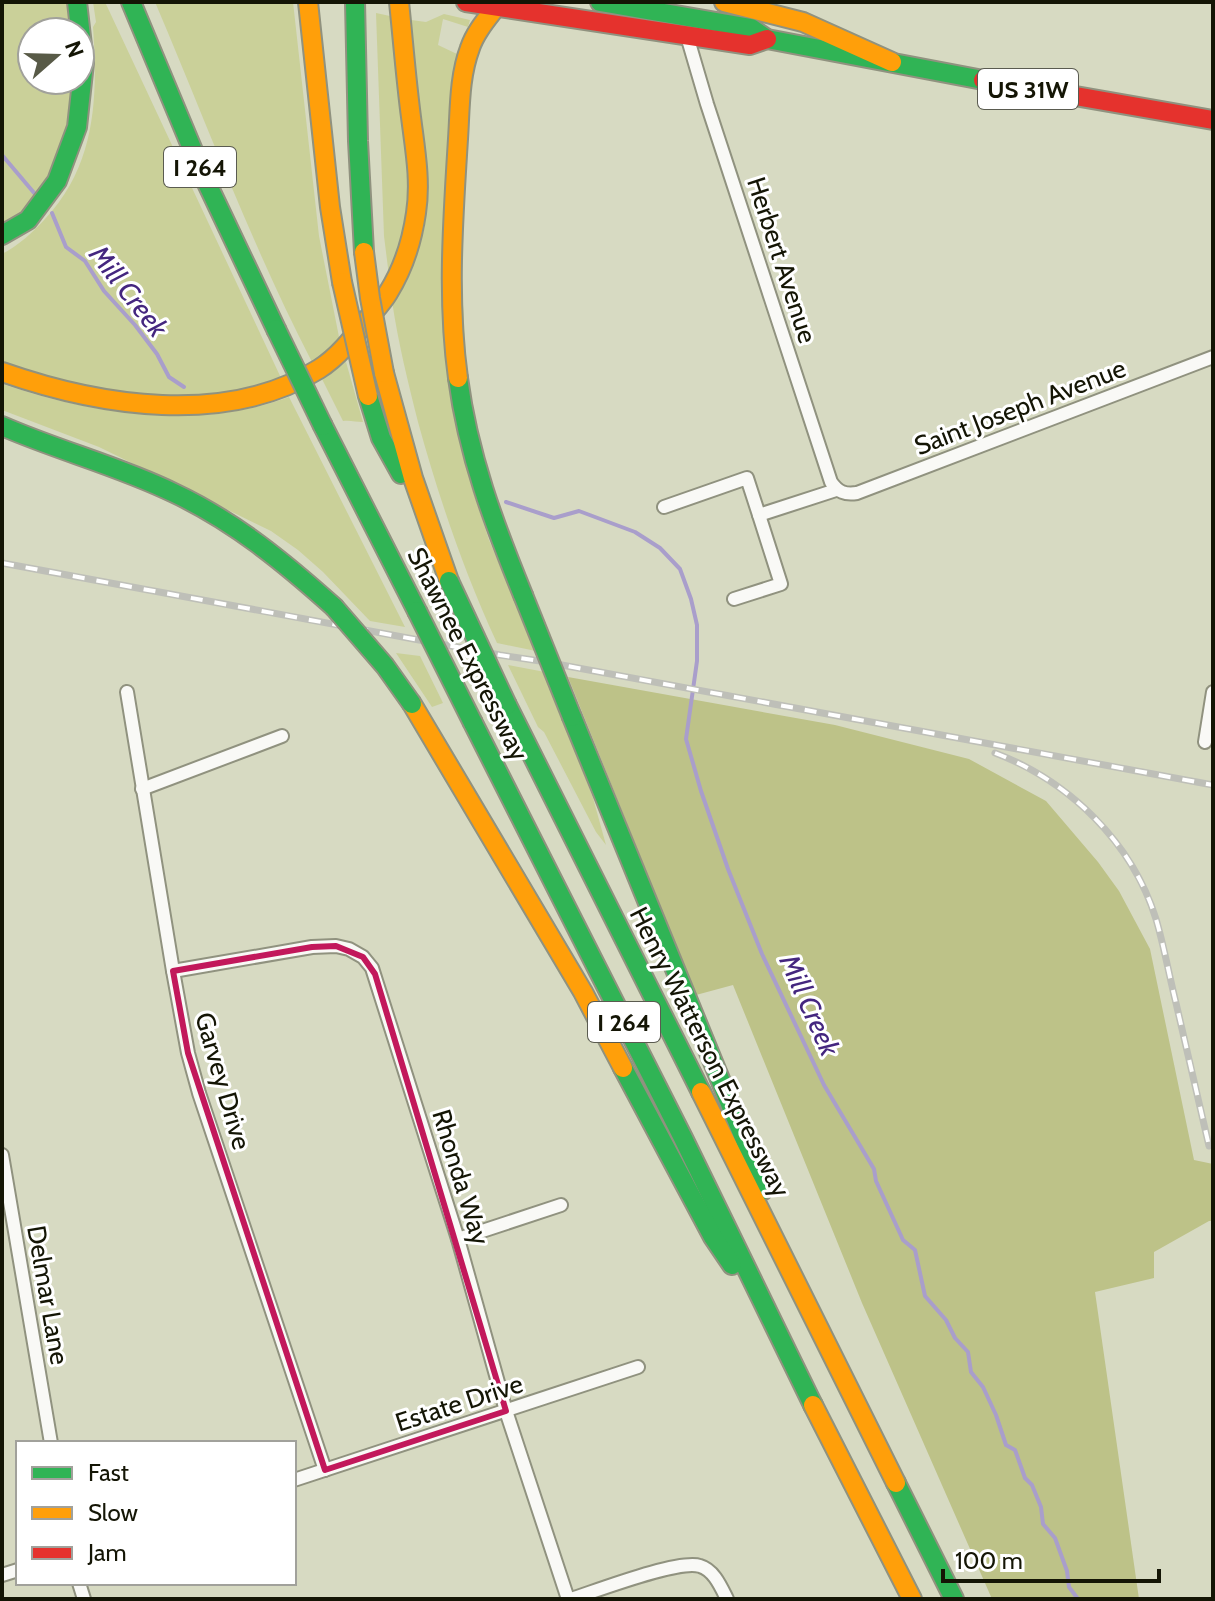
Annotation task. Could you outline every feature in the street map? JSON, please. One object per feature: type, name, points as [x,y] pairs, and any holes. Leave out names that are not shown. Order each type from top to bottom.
[{"type":"main road","points":[[2,235],[28,220],[57,181],[77,127],[84,63],[77,2]]},
{"type":"main road","name":"Shawnee Expressway","points":[[131,2],[204,177],[323,426],[683,1138],[772,1322]]},
{"type":"main road","name":"Shawnee Expressway","points":[[355,2],[358,141],[364,252],[370,298],[398,432],[428,524]]},
{"type":"main road","name":"US 31W","points":[[466,2],[750,45],[767,39]]},
{"type":"main road","name":"US 31W","points":[[600,2],[751,28],[767,39],[924,70],[1213,120]]},
{"type":"main road","points":[[724,2],[803,22],[892,62]]},
{"type":"main road","points":[[308,3],[330,207],[342,282],[368,396],[381,438],[428,524]]},
{"type":"main road","points":[[496,7],[473,39],[466,65],[453,220],[454,331],[469,444],[487,505],[753,1160],[784,1256]]},
{"type":"main road","points":[[2,372],[94,397],[145,404],[207,403],[245,399],[271,392],[317,370],[342,350],[390,291],[401,270],[417,209],[417,168],[400,10]]},
{"type":"main road","points":[[2,426],[174,492],[226,520],[291,567],[334,607],[385,666],[412,704],[583,992],[713,1237],[772,1322]]},
{"type":"main road","name":"Henry Watterson Expressway","points":[[428,524],[449,581],[507,705],[954,1599]]},
{"type":"main road","name":"I 264","points":[[772,1322],[912,1599]]},
{"type":"street","name":"Herbert Avenue","points":[[687,36],[831,482],[839,491]]},
{"type":"street","name":"Saint Joseph Avenue","points":[[759,515],[839,491],[857,493],[1213,357]]},
{"type":"street","points":[[664,507],[747,478],[781,584],[734,599]]},
{"type":"street","name":"Garvey Drive","points":[[127,692],[188,1053],[325,1470]]},
{"type":"street","points":[[1205,742],[1213,692]]},
{"type":"street","points":[[142,789],[282,736]]},
{"type":"street","name":"Rhonda Way","points":[[173,971],[312,947],[336,946],[363,957],[375,974],[458,1239],[506,1411],[570,1599]]},
{"type":"street","name":"Delmar Lane","points":[[2,1155],[51,1441]]},
{"type":"street","points":[[458,1239],[561,1205]]},
{"type":"street","name":"Estate Drive","points":[[296,1479],[638,1367]]},
{"type":"street","points":[[570,1599],[681,1564],[705,1568],[717,1580],[727,1599]]},
{"type":"highlighted area","points":[[336,946],[363,957],[375,974],[506,1411],[325,1470],[188,1053],[173,971],[312,947]]},
{"type":"green space","points":[[2,2],[69,2],[70,16],[16,16],[16,96],[73,96],[71,120],[52,171],[30,206],[2,229]]},
{"type":"green space","points":[[93,2],[105,2],[281,378],[222,394],[163,395],[101,389],[40,376],[2,363],[2,254],[45,219],[75,176],[84,153],[96,96]]},
{"type":"green space","points":[[155,2],[293,2],[319,236],[340,342],[312,362],[249,229]]},
{"type":"green space","points":[[376,13],[390,16],[408,194],[403,231],[389,276],[384,236]]},
{"type":"green space","points":[[444,14],[470,20],[468,27],[443,19],[438,45],[457,54],[453,94],[472,488],[489,540],[536,651],[497,643],[474,589],[418,422],[392,301],[406,283],[425,226],[411,20],[426,22]]},
{"type":"green space","points":[[346,362],[363,422],[343,421],[322,379]]},
{"type":"green space","points":[[2,384],[36,395],[108,410],[181,416],[218,414],[289,397],[405,627],[370,621],[323,572],[271,531],[99,447],[2,410]]},
{"type":"green space","points":[[396,653],[420,656],[443,703],[432,707]]},
{"type":"green space","points":[[508,665],[545,672],[593,798],[606,845],[596,832],[544,732],[538,727]]},
{"type":"green space","points":[[568,677],[835,725],[969,759],[1046,801],[1119,891],[1150,949],[1194,1160],[1213,1164],[1213,1221],[1154,1252],[1154,1278],[1095,1292],[1139,1599],[992,1599],[862,1303],[733,985],[696,995]]},
{"type":"waterway","name":"Mill Creek","points":[[2,155],[35,194]]},
{"type":"waterway","name":"Mill Creek","points":[[52,213],[66,247],[85,261],[104,291],[157,354],[169,377],[184,387]]},
{"type":"waterway","name":"Mill Creek","points":[[506,502],[554,518],[579,511],[635,532],[660,548],[680,569],[697,625],[697,661],[686,739],[728,869],[762,954],[824,1085],[874,1169],[876,1181],[903,1240],[915,1250],[925,1296],[968,1352],[971,1372],[983,1387],[1006,1445],[1015,1450],[1025,1478],[1032,1485],[1041,1507],[1043,1524],[1055,1538],[1067,1571],[1069,1587],[1078,1599]]},
{"type":"railway","points":[[2,563],[1213,785]]},
{"type":"railway","points":[[995,753],[1048,780],[1072,798],[1114,840],[1131,865],[1145,891],[1159,929],[1209,1146]]},
{"type":"traffic: fast","points":[[2,235],[28,220],[57,181],[77,127],[84,63],[77,2]]},
{"type":"traffic: fast","points":[[131,2],[204,177],[276,329]]},
{"type":"traffic: fast","points":[[355,2],[364,252]]},
{"type":"traffic: fast","points":[[600,2],[751,28],[767,39],[983,80]]},
{"type":"traffic: fast","points":[[276,329],[323,426]]},
{"type":"traffic: fast","points":[[458,378],[468,434],[483,489],[523,595]]},
{"type":"traffic: fast","points":[[368,396],[381,438],[401,474]]},
{"type":"traffic: fast","points":[[2,426],[153,483],[196,504],[258,544],[334,607]]},
{"type":"traffic: fast","points":[[323,426],[417,611]]},
{"type":"traffic: fast","points":[[449,581],[507,705]]},
{"type":"traffic: fast","points":[[523,595],[572,717]]},
{"type":"traffic: fast","points":[[334,607],[385,666],[412,704]]},
{"type":"traffic: fast","points":[[417,611],[473,723]]},
{"type":"traffic: fast","points":[[507,705],[701,1092]]},
{"type":"traffic: fast","points":[[572,717],[763,1190]]},
{"type":"traffic: fast","points":[[473,723],[683,1138],[813,1405]]},
{"type":"traffic: fast","points":[[623,1068],[713,1237],[732,1265]]},
{"type":"traffic: fast","points":[[896,1483],[954,1599]]},
{"type":"traffic: slow","points":[[308,2],[330,207],[342,282]]},
{"type":"traffic: slow","points":[[2,372],[79,394],[120,401],[162,405],[203,404],[244,399],[283,387],[319,369],[339,353],[388,293],[402,265],[414,223],[417,165],[399,2]]},
{"type":"traffic: slow","points":[[724,2],[803,22],[892,62]]},
{"type":"traffic: slow","points":[[458,378],[452,259],[461,94],[472,42],[496,7]]},
{"type":"traffic: slow","points":[[364,252],[384,373]]},
{"type":"traffic: slow","points":[[342,282],[368,396]]},
{"type":"traffic: slow","points":[[384,373],[413,478],[449,581]]},
{"type":"traffic: slow","points":[[412,704],[583,992],[623,1068]]},
{"type":"traffic: slow","points":[[701,1092],[896,1483]]},
{"type":"traffic: slow","points":[[813,1405],[912,1599]]},
{"type":"traffic: jam","points":[[466,2],[750,45],[767,39]]},
{"type":"traffic: jam","points":[[983,80],[1213,120]]}]
